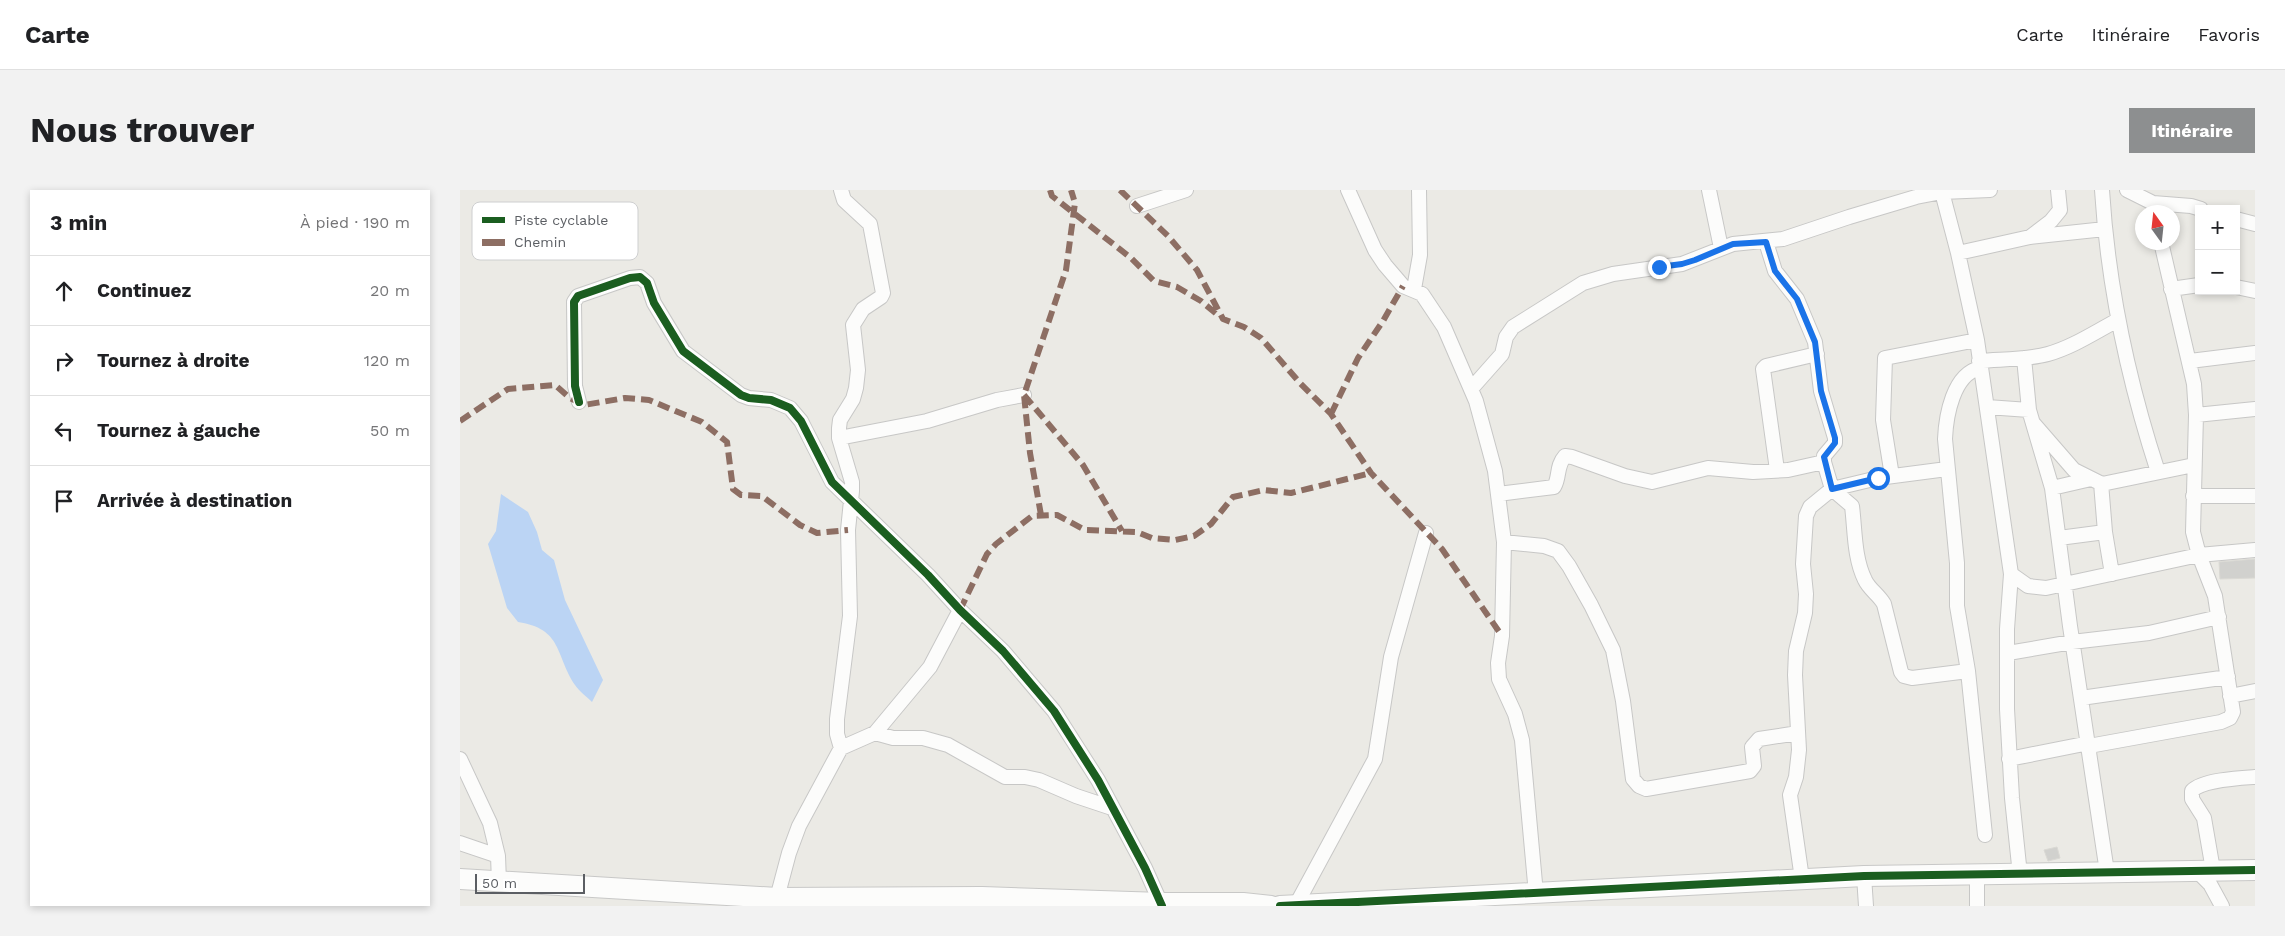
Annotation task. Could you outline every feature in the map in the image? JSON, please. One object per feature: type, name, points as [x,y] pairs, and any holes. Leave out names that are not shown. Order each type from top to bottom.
[{"type":"street","points":[[841,190],[844,200],[870,224],[883,288],[881,297],[864,309],[853,325],[858,370],[856,388],[853,399],[840,420],[838,438],[852,482],[848,530],[850,616],[837,719],[837,734],[841,748]]},
{"type":"street","points":[[1137,206],[1186,190]]},
{"type":"street","points":[[1348,190],[1375,250],[1394,278],[1403,286],[1414,289],[1422,294],[1444,327],[1471,389],[1495,471],[1504,542],[1502,636],[1498,663],[1499,679],[1515,714],[1522,740],[1536,894]]},
{"type":"street","points":[[1414,289],[1420,255],[1419,190]]},
{"type":"street","points":[[1709,190],[1721,248]]},
{"type":"street","points":[[1471,389],[1502,354],[1506,337],[1514,327],[1572,288],[1583,283],[1613,274],[1682,264],[1733,244],[1783,239],[1896,202],[1942,192],[1990,190]]},
{"type":"street","points":[[2030,237],[2060,210],[2058,190]]},
{"type":"street","points":[[2102,190],[2107,253],[2126,364],[2158,472]]},
{"type":"street","points":[[2127,190],[2150,205]]},
{"type":"street","points":[[1942,192],[1958,253],[1977,340],[2011,574],[2007,709],[2009,759],[2020,875]]},
{"type":"street","points":[[2180,209],[2195,209]]},
{"type":"street","points":[[2240,220],[2255,224]]},
{"type":"street","points":[[1958,253],[2030,237],[2105,229]]},
{"type":"street","points":[[1766,242],[1775,271],[1797,299],[1813,336],[1821,391],[1835,438],[1835,443],[1824,456],[1824,462],[1832,489],[1852,506],[1862,570],[1867,584],[1880,596],[1886,608],[1902,674],[1912,678],[1968,671]]},
{"type":"street","points":[[2009,759],[2225,721],[2233,712],[2215,596],[2199,555],[2193,532],[2196,415],[2190,361],[2163,250]]},
{"type":"street","points":[[579,402],[575,386],[574,302],[578,296],[630,278],[640,277],[647,283],[654,304],[683,351],[740,394],[749,398],[771,400],[790,408],[801,421],[826,474],[1003,651],[1054,711],[1090,766],[1135,848],[1162,905]]},
{"type":"street","points":[[2171,290],[2195,286]]},
{"type":"street","points":[[2240,288],[2255,291]]},
{"type":"street","points":[[1985,835],[1968,671],[1958,606],[1957,563],[1947,469],[1946,429],[1955,392],[1971,371],[1980,364],[2058,351],[2118,320]]},
{"type":"street","points":[[1892,476],[1883,420],[1885,358],[1977,340]]},
{"type":"street","points":[[2190,361],[2255,352]]},
{"type":"street","points":[[1777,470],[1763,369],[1766,366],[1817,354]]},
{"type":"street","points":[[2024,358],[2032,417],[2052,488],[2072,642],[2108,872]]},
{"type":"street","points":[[838,438],[927,421],[1024,394]]},
{"type":"street","points":[[1987,407],[2032,417],[2070,465],[2096,481],[2112,574]]},
{"type":"street","points":[[2196,415],[2255,409]]},
{"type":"street","points":[[1498,494],[1554,487],[1557,483],[1560,462],[1565,456],[1579,459],[1625,476],[1652,482],[1708,468],[1753,472],[1788,470],[1824,462]]},
{"type":"street","points":[[2052,488],[2194,465]]},
{"type":"street","points":[[1802,879],[1790,794],[1796,777],[1799,750],[1796,651],[1805,613],[1806,594],[1803,564],[1806,516],[1810,507],[1832,489],[1892,476],[1947,469]]},
{"type":"street","points":[[2193,496],[2255,496]]},
{"type":"street","points":[[2058,538],[2105,532]]},
{"type":"street","points":[[1288,906],[1375,760],[1391,657],[1426,533]]},
{"type":"street","points":[[1504,542],[1544,546],[1558,551],[1569,566],[1591,605],[1613,650],[1623,701],[1633,779],[1639,786],[1646,789],[1750,771],[1754,766],[1752,747],[1756,742],[1764,738],[1798,733]]},
{"type":"street","points":[[2011,574],[2028,586],[2035,588],[2065,584],[2199,555],[2255,550]]},
{"type":"street","points":[[777,898],[789,853],[800,826],[841,748],[875,732],[930,667],[960,610]]},
{"type":"street","points":[[2008,653],[2072,642],[2149,633],[2219,617]]},
{"type":"street","points":[[2081,698],[2228,677]]},
{"type":"street","points":[[2230,696],[2255,691]]},
{"type":"street","points":[[875,732],[894,738],[923,738],[948,746],[1005,778],[1025,777],[1038,780],[1076,796],[1112,808]]},
{"type":"street","points":[[460,759],[490,823],[498,856],[499,882]]},
{"type":"street","points":[[2222,906],[2205,870],[2206,824],[2202,812],[2192,799],[2192,791],[2194,788],[2214,782],[2255,776]]},
{"type":"street","points":[[460,843],[498,856]]},
{"type":"street","points":[[1288,906],[1864,876],[2255,870]]},
{"type":"street","points":[[1977,875],[1978,906]]},
{"type":"street","points":[[1864,876],[1866,906]]},
{"type":"street","points":[[460,879],[777,898],[982,897],[1162,905],[1243,903],[1272,906]]},
{"type":"water","points":[[501,494],[528,512],[537,532],[542,550],[554,560],[565,600],[603,680],[592,702],[575,685],[551,637],[533,625],[518,622],[507,608],[488,544],[496,531]]},
{"type":"building","points":[[2255,559],[2255,578],[2220,579],[2219,562]]},
{"type":"building","points":[[2057,847],[2060,858],[2048,861],[2044,850]]},
{"type":"marked path","points":[[1050,190],[1052,196],[1131,258],[1154,281],[1177,287],[1201,301],[1219,316]]},
{"type":"marked path","points":[[1041,515],[1030,453],[1024,395],[1066,270],[1075,203],[1071,190]]},
{"type":"marked path","points":[[1120,190],[1168,236],[1197,270],[1223,319],[1244,327],[1261,338],[1300,383],[1331,414],[1371,473],[1442,549],[1502,636]]},
{"type":"marked path","points":[[1331,414],[1358,358],[1383,321],[1403,286]]},
{"type":"marked path","points":[[460,421],[508,389],[555,385],[570,398],[584,405],[625,398],[649,400],[702,422],[727,442],[733,489],[741,495],[762,496],[800,525],[817,533],[848,530]]},
{"type":"marked path","points":[[1024,395],[1083,465],[1122,531]]},
{"type":"marked path","points":[[960,610],[987,554],[996,544],[1032,516],[1057,515],[1085,530],[1137,532],[1152,538],[1175,540],[1194,536],[1211,524],[1233,497],[1264,490],[1291,493],[1371,473]]},
{"type":"cycle path","points":[[579,402],[575,386],[574,302],[578,296],[630,278],[640,277],[647,283],[654,303],[683,351],[741,395],[749,398],[771,400],[790,408],[801,421],[832,482],[1003,651],[1054,711],[1098,780],[1145,868],[1162,906]]},
{"type":"cycle path","points":[[1280,906],[1864,876],[2255,870]]},
{"type":"route","points":[[1659,267],[1695,260],[1733,244],[1766,242],[1775,271],[1797,299],[1816,346],[1816,362],[1821,391],[1835,438],[1835,443],[1824,457],[1832,489],[1878,478]]}]
